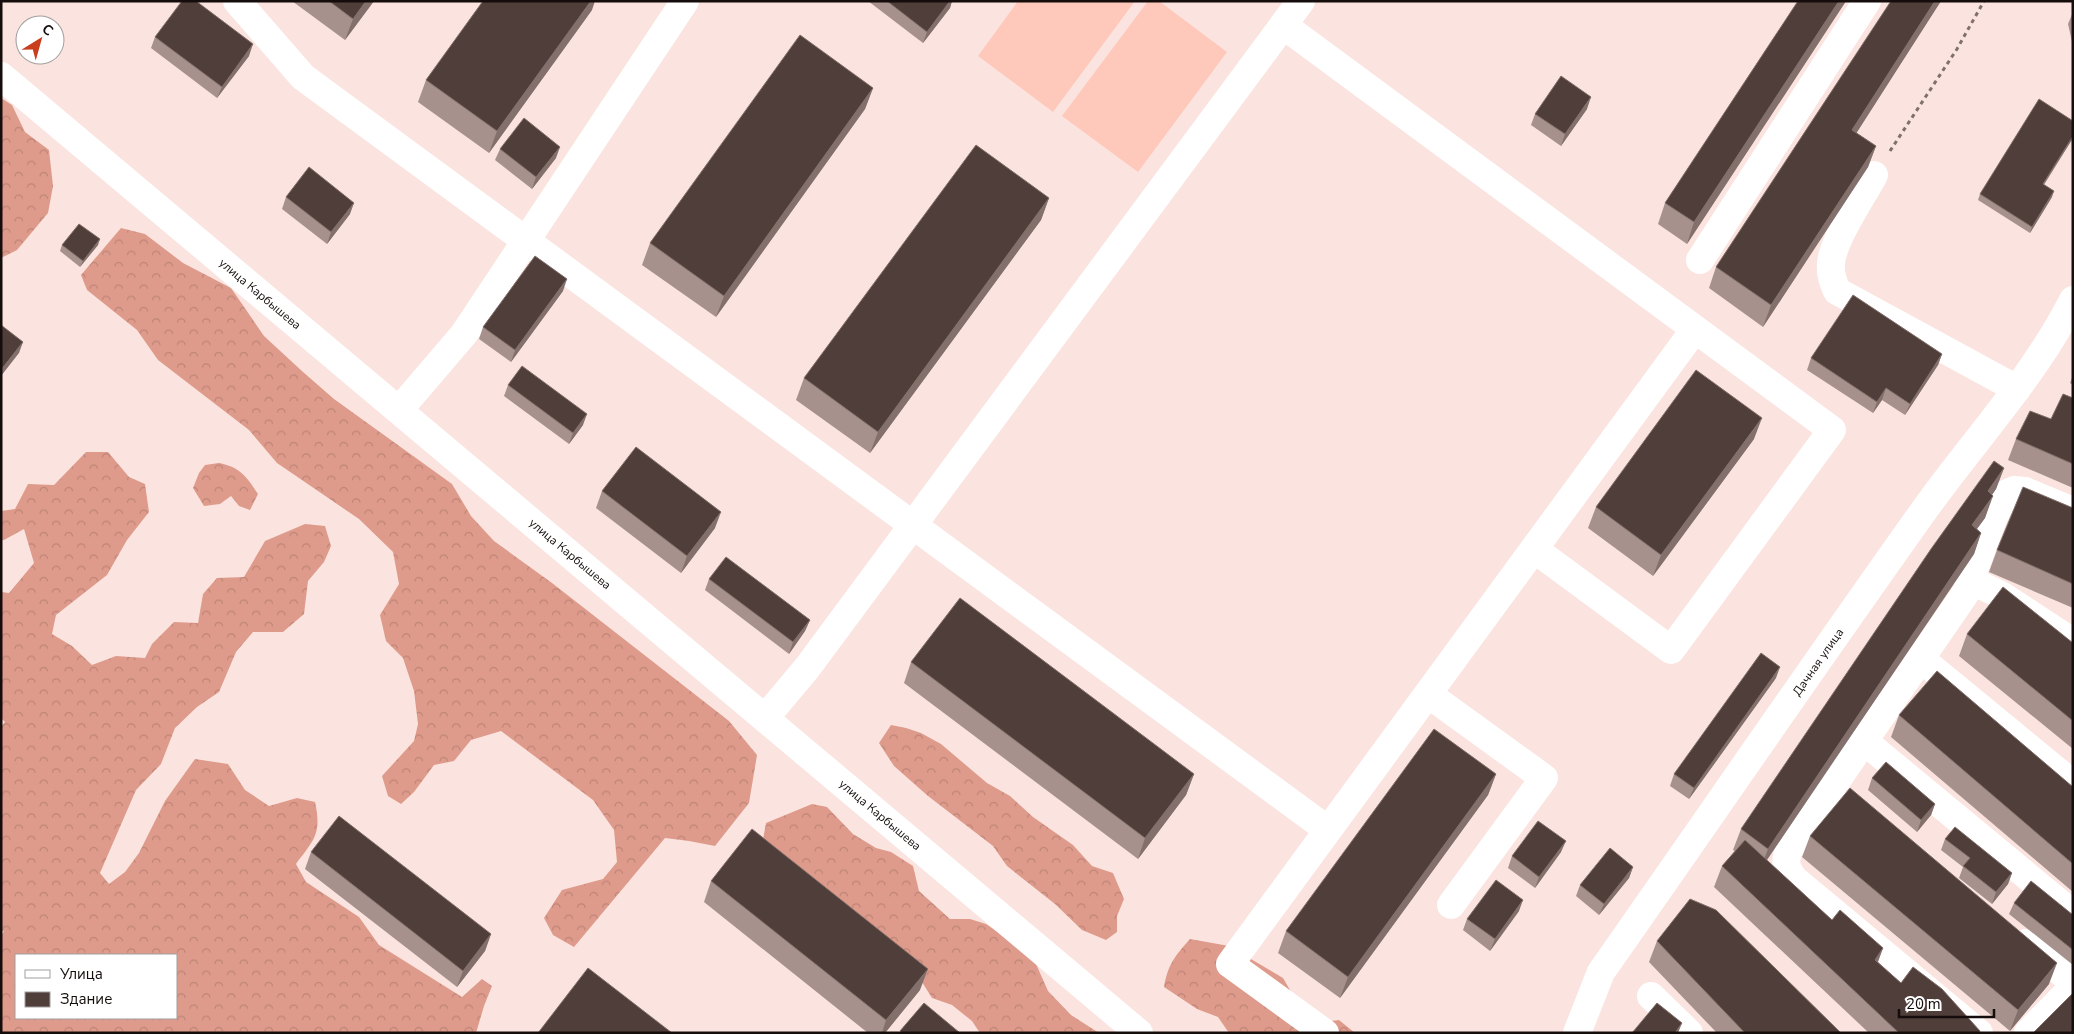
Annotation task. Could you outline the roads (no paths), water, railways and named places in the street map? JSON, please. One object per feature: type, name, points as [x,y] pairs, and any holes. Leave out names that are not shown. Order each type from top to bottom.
[{"type":"street","points":[[237,1],[303,77],[525,242],[1328,830]]},
{"type":"street","points":[[399,410],[464,334],[685,1]]},
{"type":"street","points":[[764,718],[807,668],[1301,1]]},
{"type":"street","points":[[1700,260],[1867,1]]},
{"type":"street","points":[[1283,25],[1832,430],[1671,650],[1534,549]]},
{"type":"street","name":"улица Карбышева","points":[[1,76],[1139,1033]]},
{"type":"street","points":[[1874,176],[1836,244],[1830,262],[1831,278],[1837,291],[2017,389]]},
{"type":"street","name":"Дачная улица","points":[[1577,1033],[1601,972],[1927,506],[2017,389],[2058,330],[2073,300]]},
{"type":"street","points":[[1325,1033],[1230,964],[1695,329]]},
{"type":"street","points":[[1979,1033],[1794,879],[1786,868],[1786,858],[1789,850],[1842,791],[1864,741],[1966,594],[1994,516],[2007,493],[2014,490],[2025,491],[2073,511]]},
{"type":"street","points":[[1972,581],[2001,595],[2073,642]]},
{"type":"street","points":[[1922,659],[2073,784]]},
{"type":"street","points":[[1428,694],[1544,778],[1451,905]]},
{"type":"street","points":[[1864,741],[2073,914]]},
{"type":"street","points":[[2003,925],[2073,982]]},
{"type":"street","points":[[2028,1033],[2073,987]]},
{"type":"street","points":[[1651,996],[1689,1033]]}]
